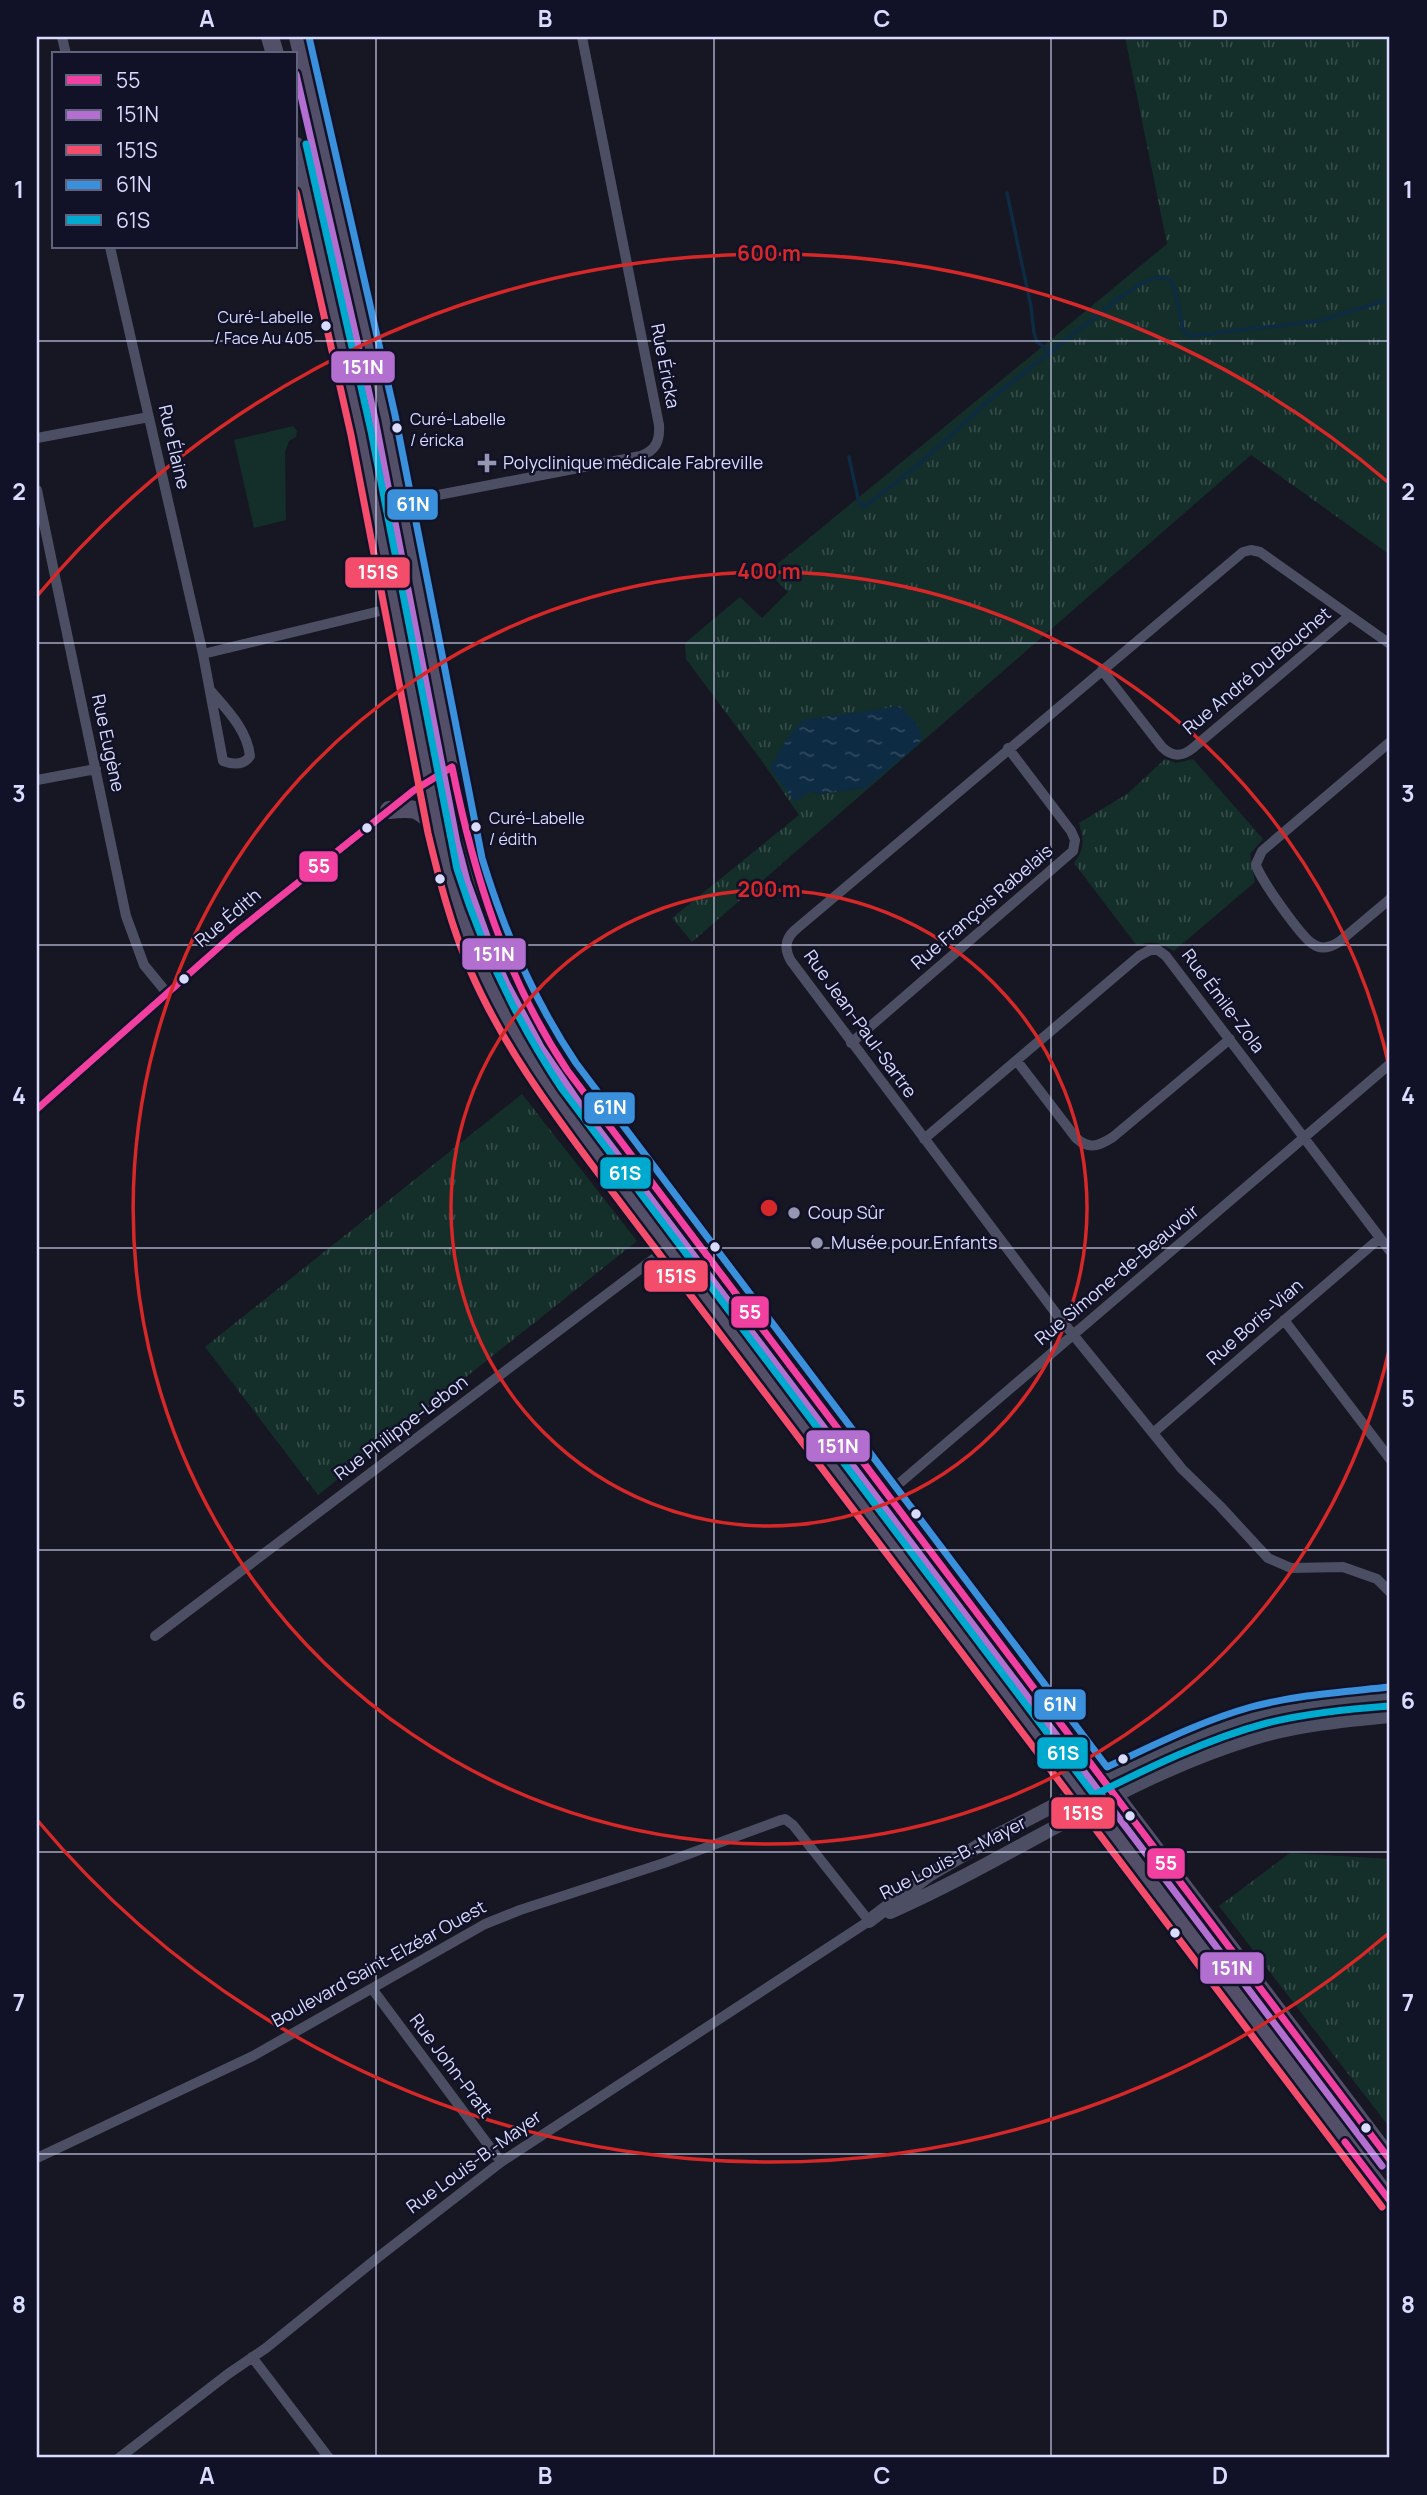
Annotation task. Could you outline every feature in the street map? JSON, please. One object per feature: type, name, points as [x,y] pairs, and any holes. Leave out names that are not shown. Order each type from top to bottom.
[{"type":"main road","points":[[298,37],[372,359],[467,841],[486,908],[509,967],[545,1036],[592,1104],[1390,2160]]},
{"type":"main road","points":[[298,155],[361,433],[438,830],[461,919],[511,1028],[553,1095],[1390,2201]]},
{"type":"main road","points":[[389,810],[417,809],[425,814],[438,830]]},
{"type":"street","name":"Rue Éricka","points":[[402,502],[641,456],[651,451],[657,443],[659,425],[582,37]]},
{"type":"street","name":"Rue Élaine","points":[[110,248],[203,654],[223,761],[234,765],[247,760],[250,755],[249,744],[237,723],[210,690]]},
{"type":"street","points":[[37,438],[149,417]]},
{"type":"street","name":"Rue Eugène","points":[[37,490],[126,916],[144,965],[167,993]]},
{"type":"street","name":"Rue Jean-Paul-Sartre","points":[[1390,643],[1264,554],[1256,550],[1247,551],[1231,560],[1008,748],[795,930],[787,940],[787,954],[791,961],[851,1043],[1073,1336],[1182,1469],[1268,1558],[1291,1568],[1343,1567],[1377,1579],[1390,1592]]},
{"type":"street","points":[[203,654],[421,601]]},
{"type":"street","name":"Rue André Du Bouchet","points":[[1102,670],[1162,747],[1173,755],[1182,755],[1349,616]]},
{"type":"street","points":[[1390,741],[1262,851],[1256,864],[1258,874],[1304,935],[1318,946],[1329,947],[1339,942],[1390,898]]},
{"type":"street","name":"Rue François Rabelais","points":[[851,1043],[1073,851],[1075,840],[1069,827],[1008,748]]},
{"type":"street","name":"Rue Édith","points":[[37,1109],[235,933],[389,810],[452,767]]},
{"type":"street","points":[[37,780],[96,769]]},
{"type":"street","name":"Rue Émile-Zola","points":[[924,1139],[1139,956],[1156,950],[1166,956],[1390,1251]]},
{"type":"street","points":[[1017,1061],[1076,1138],[1093,1146],[1113,1137],[1230,1039]]},
{"type":"street","name":"Rue Simone-de-Beauvoir","points":[[867,1511],[1390,1064]]},
{"type":"street","name":"Rue Boris-Vian","points":[[1153,1433],[1380,1238]]},
{"type":"street","name":"Rue Philippe-Lebon","points":[[155,1636],[668,1248]]},
{"type":"street","points":[[1284,1320],[1390,1459]]},
{"type":"street","points":[[1080,1792],[1183,1743],[1248,1720],[1307,1708],[1390,1697]]},
{"type":"street","points":[[1091,1808],[1189,1761],[1255,1737],[1390,1716]]},
{"type":"street","name":"Rue Louis-B.-Mayer","points":[[119,2458],[288,2331],[501,2162],[869,1921],[929,1875],[1080,1792]]},
{"type":"street","name":"Rue Louis-B.-Mayer","points":[[869,1921],[941,1889],[1091,1808]]},
{"type":"street","name":"Boulevard Saint-Elzéar Ouest","points":[[37,2158],[253,2056],[497,1919],[785,1819],[793,1825],[869,1921]]},
{"type":"street","name":"Rue John-Pratt","points":[[373,1990],[501,2162]]},
{"type":"street","points":[[252,2357],[328,2458]]},
{"type":"green space","points":[[1125,37],[1390,37],[1390,555],[1251,455],[692,942],[672,918],[799,815],[686,659],[685,643],[740,597],[762,618],[788,592],[768,572],[1167,244]],"holes":[[[900,706],[865,788],[820,794],[810,791],[872,711]]]},
{"type":"green space","points":[[293,426],[297,431],[296,437],[289,441],[285,452],[286,520],[254,528],[234,440]]},
{"type":"green space","points":[[1165,759],[1176,763],[1193,759],[1263,839],[1250,854],[1255,882],[1174,951],[1156,943],[1137,946],[1074,863],[1082,844],[1079,823],[1127,794]]},
{"type":"green space","points":[[522,1094],[637,1241],[318,1495],[205,1347]]},
{"type":"green space","points":[[1290,1853],[1390,1859],[1390,2128],[1219,1906]]},
{"type":"water","points":[[900,706],[917,724],[922,736],[918,745],[865,788],[820,794],[810,791],[795,802],[770,768],[788,737],[803,720]]},
{"type":"waterway","points":[[1007,193],[1034,333],[1037,342],[1049,351]]},
{"type":"waterway","points":[[849,457],[859,503],[866,506],[918,465],[993,397],[1122,296],[1146,281],[1160,277],[1170,280],[1175,289],[1183,331],[1191,336],[1319,321],[1390,299]]},
{"type":"transit line","name":"61N","points":[[309,37],[395,415],[482,858],[521,964],[546,1014],[576,1063],[1107,1767],[1196,1726],[1251,1707],[1302,1697],[1389,1687]]},
{"type":"transit line","name":"151N","points":[[298,83],[375,419],[457,843],[467,881],[507,984],[541,1047],[584,1110],[1382,2166]]},
{"type":"transit line","name":"61S","points":[[306,144],[371,431],[457,869],[477,927],[502,983],[530,1037],[562,1089],[1094,1795],[1179,1754],[1267,1723],[1312,1714],[1389,1706]]},
{"type":"transit line","name":"151S","points":[[298,201],[351,435],[428,833],[457,936],[470,970],[497,1024],[545,1100],[598,1173],[1382,2207]]},
{"type":"transit line","name":"55","points":[[37,1109],[235,933],[413,791],[452,767],[471,847],[494,924],[526,999],[567,1070],[1390,2160]]},
{"type":"transit line","name":"55","points":[[1345,2142],[1390,2201]]},
{"type":"place","name":"Curé-Labelle / Face Au 405","points":[[326,326]]},
{"type":"place","name":"Curé-Labelle / éricka","points":[[397,428]]},
{"type":"place","name":"Polyclinique médicale Fabreville","points":[[487,463]]},
{"type":"place","name":"Curé-Labelle / édith","points":[[476,827]]},
{"type":"place","name":"Coup Sûr","points":[[794,1213]]},
{"type":"place","name":"Musée pour Enfants","points":[[817,1243]]}]
